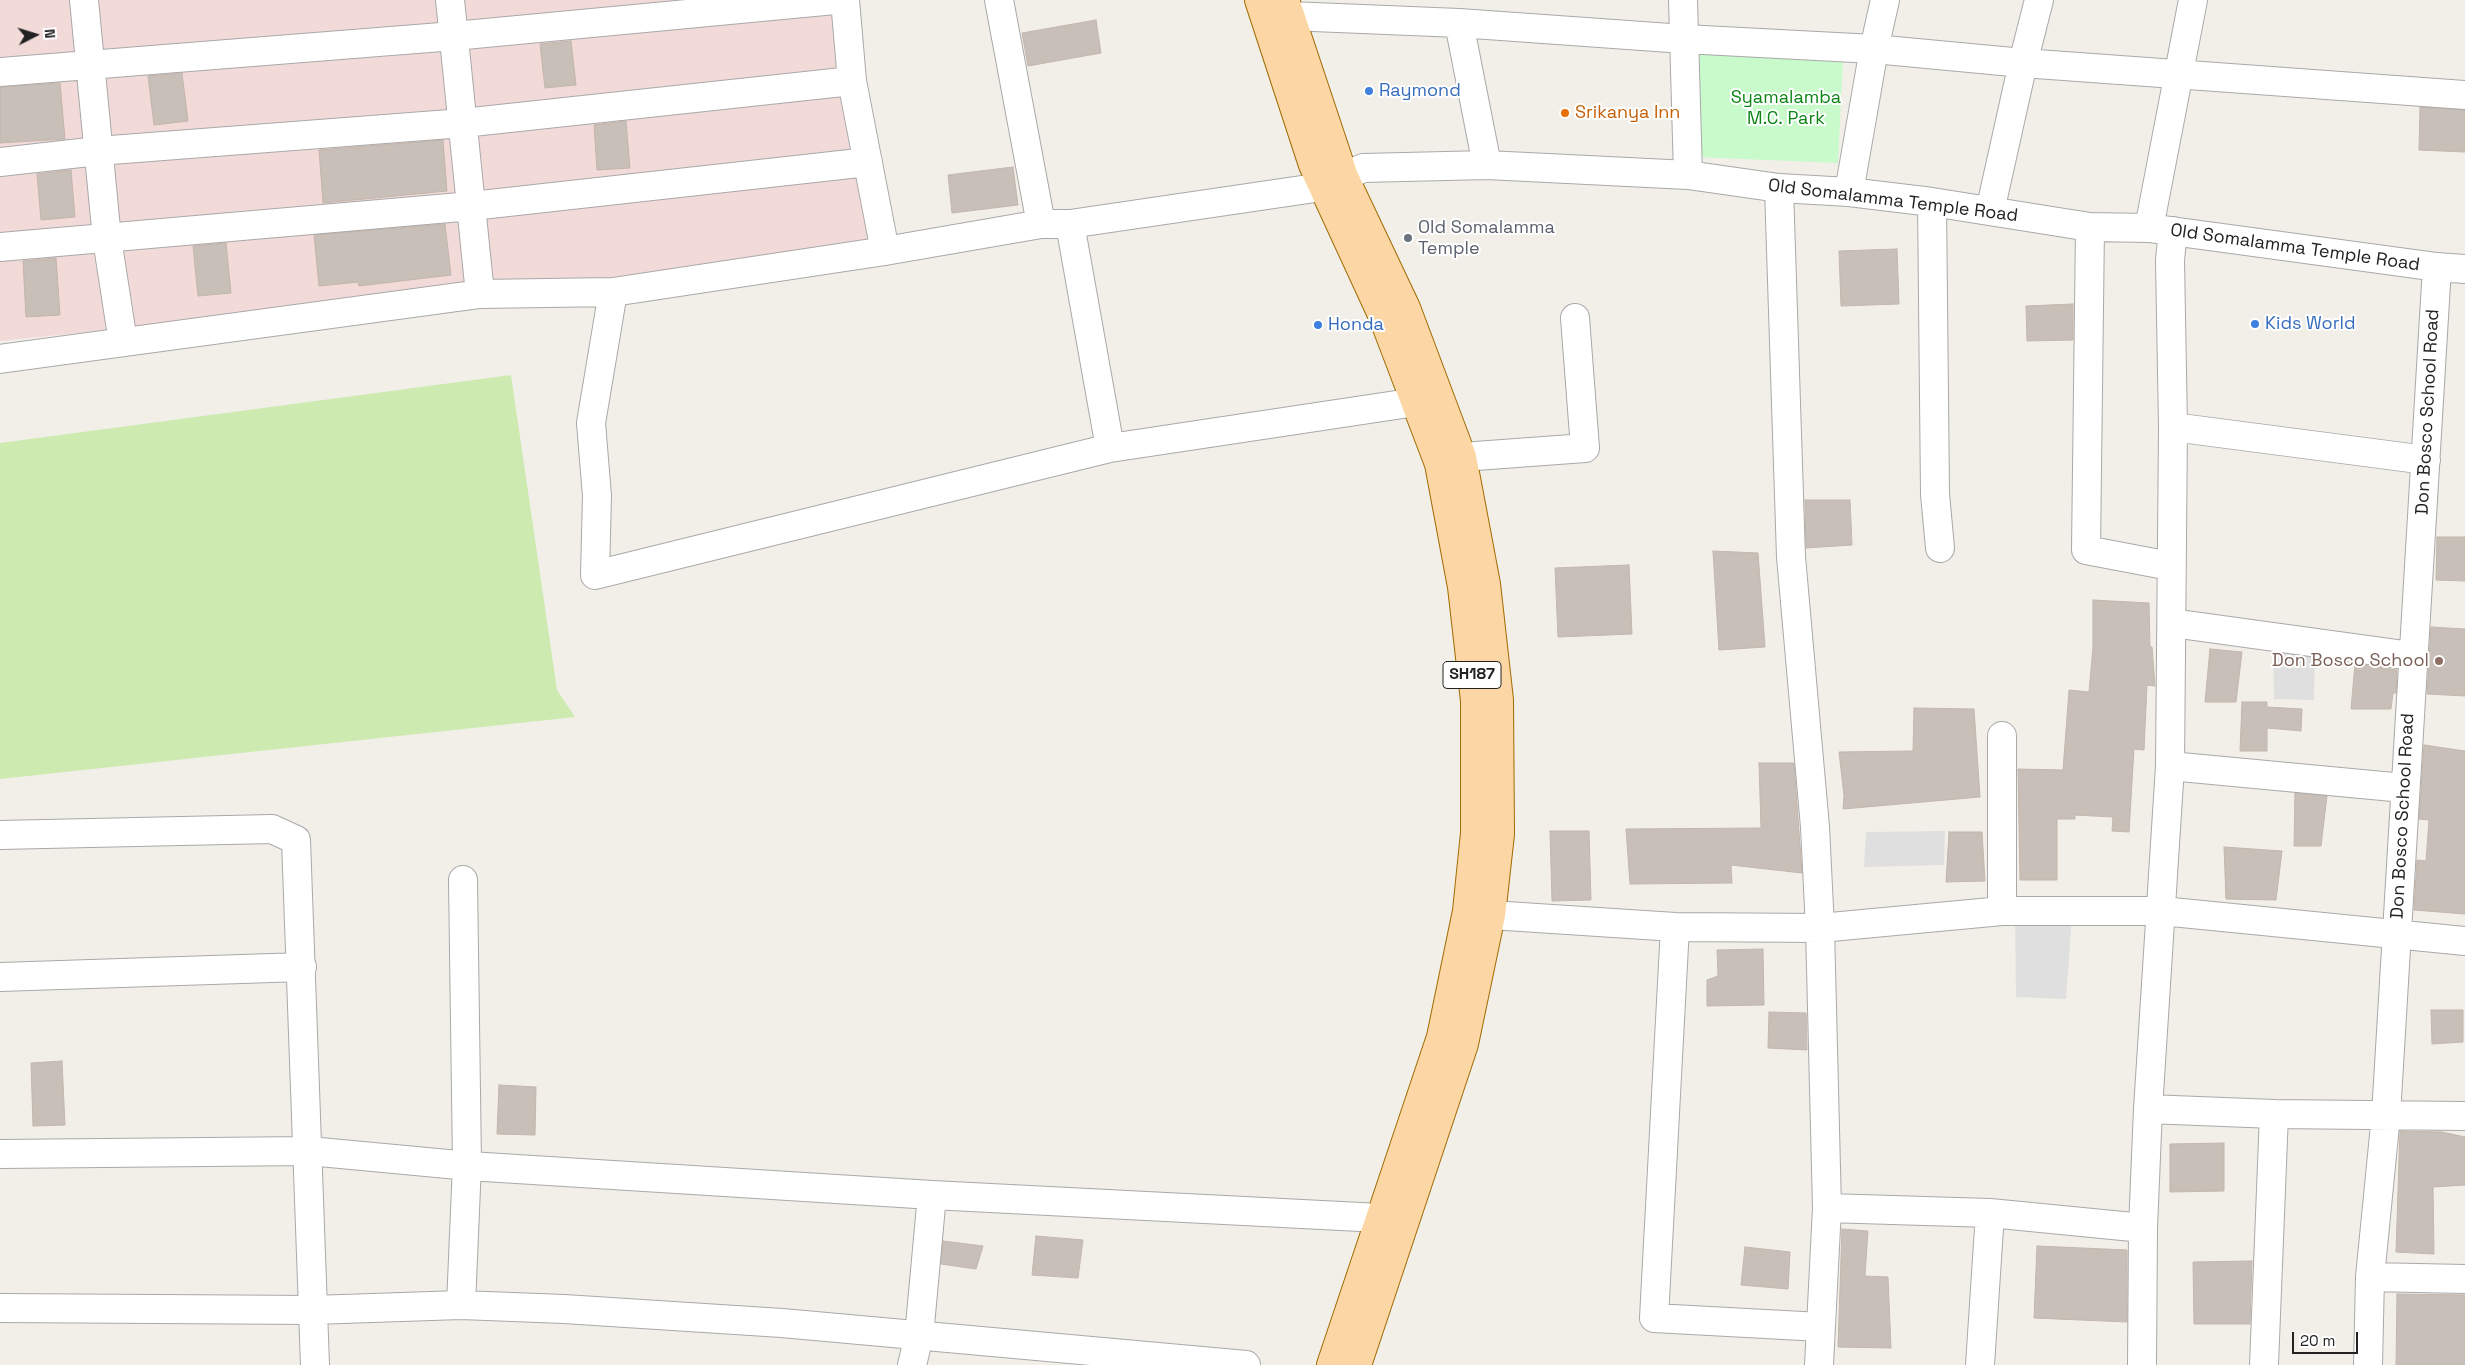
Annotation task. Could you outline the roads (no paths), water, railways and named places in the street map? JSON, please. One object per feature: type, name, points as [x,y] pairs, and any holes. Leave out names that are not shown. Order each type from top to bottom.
[{"type":"main road","name":"SH187","points":[[1259,0],[1333,182],[1406,308],[1462,457],[1486,584],[1499,700],[1500,834],[1491,915],[1464,1044],[1357,1365]]},
{"type":"main road","name":"SH187","points":[[1287,8],[1333,182],[1341,221],[1379,308],[1439,464],[1462,587],[1475,701],[1475,833],[1467,911],[1440,1037],[1331,1365]]},
{"type":"street","points":[[84,0],[107,239],[123,342]]},
{"type":"street","points":[[450,0],[480,294]]},
{"type":"street","points":[[0,72],[454,36],[835,0]]},
{"type":"street","points":[[845,0],[852,80],[885,252]]},
{"type":"street","points":[[999,0],[1041,224]]},
{"type":"street","points":[[1683,0],[1688,176]]},
{"type":"street","points":[[1849,192],[1874,49],[1885,0]]},
{"type":"street","points":[[1990,211],[2039,0]]},
{"type":"street","points":[[2142,1365],[2143,1228],[2148,1109],[2170,766],[2172,623],[2170,566],[2173,427],[2170,260],[2161,230],[2179,75],[2193,0]]},
{"type":"street","points":[[1287,8],[1459,23],[1684,39],[1874,49],[2023,63],[2465,95]]},
{"type":"street","points":[[1459,23],[1487,165]]},
{"type":"street","points":[[0,162],[98,151],[463,124],[852,80]]},
{"type":"street","points":[[0,247],[472,206],[868,162]]},
{"type":"street","name":"Old Somalamma Temple Road","points":[[0,359],[480,294],[613,292],[885,252],[1041,224],[1070,224],[1333,182],[1363,168],[1487,165],[1688,176],[1779,188],[1849,192],[1932,202],[2090,228],[2161,230],[2437,267],[2465,269]]},
{"type":"street","points":[[1779,188],[1791,557],[1815,827],[1820,928],[1827,1208],[1819,1365]]},
{"type":"street","points":[[1932,202],[1935,494],[1940,548]]},
{"type":"street","points":[[1070,224],[1110,448]]},
{"type":"street","points":[[2090,228],[2086,550],[2170,566]]},
{"type":"street","name":"Don Bosco School Road","points":[[2368,1365],[2370,1277],[2386,1115],[2404,788],[2437,267]]},
{"type":"street","points":[[613,292],[591,423],[597,496],[595,574],[1110,448],[1416,402]]},
{"type":"street","points":[[1462,457],[1585,448],[1575,318]]},
{"type":"street","points":[[2173,427],[2426,460]]},
{"type":"street","points":[[2172,623],[2412,656]]},
{"type":"street","points":[[2002,736],[2002,911]]},
{"type":"street","points":[[2170,766],[2404,788]]},
{"type":"street","points":[[0,836],[272,830],[296,840],[309,1151],[315,1365]]},
{"type":"street","points":[[461,1305],[467,1164],[463,880]]},
{"type":"street","points":[[1491,915],[1675,927],[1820,928],[2002,911],[2162,912],[2465,941]]},
{"type":"street","points":[[1675,927],[1654,1318],[1821,1327]]},
{"type":"street","points":[[0,977],[302,968]]},
{"type":"street","points":[[2148,1109],[2274,1114],[2465,1116]]},
{"type":"street","points":[[2264,1365],[2274,1114]]},
{"type":"street","points":[[0,1154],[309,1151],[467,1164],[932,1195],[1380,1218]]},
{"type":"street","points":[[912,1365],[919,1336],[932,1195]]},
{"type":"street","points":[[1827,1208],[1990,1213],[2143,1228]]},
{"type":"street","points":[[1980,1365],[1990,1213]]},
{"type":"street","points":[[2370,1277],[2465,1279]]},
{"type":"street","points":[[0,1308],[313,1310],[461,1305],[772,1323],[1246,1365]]},
{"type":"place","name":"Raymond","points":[[1369,91]]},
{"type":"place","name":"Srikanya Inn","points":[[1565,113]]},
{"type":"place","name":"Old Somalamma Temple","points":[[1408,238]]},
{"type":"place","name":"Kids World","points":[[2255,324]]},
{"type":"place","name":"Honda","points":[[1318,325]]},
{"type":"place","name":"Don Bosco School","points":[[2439,661]]},
{"type":"park label","name":"Syamalamba M.C. Park","points":[[1786,108]]}]
